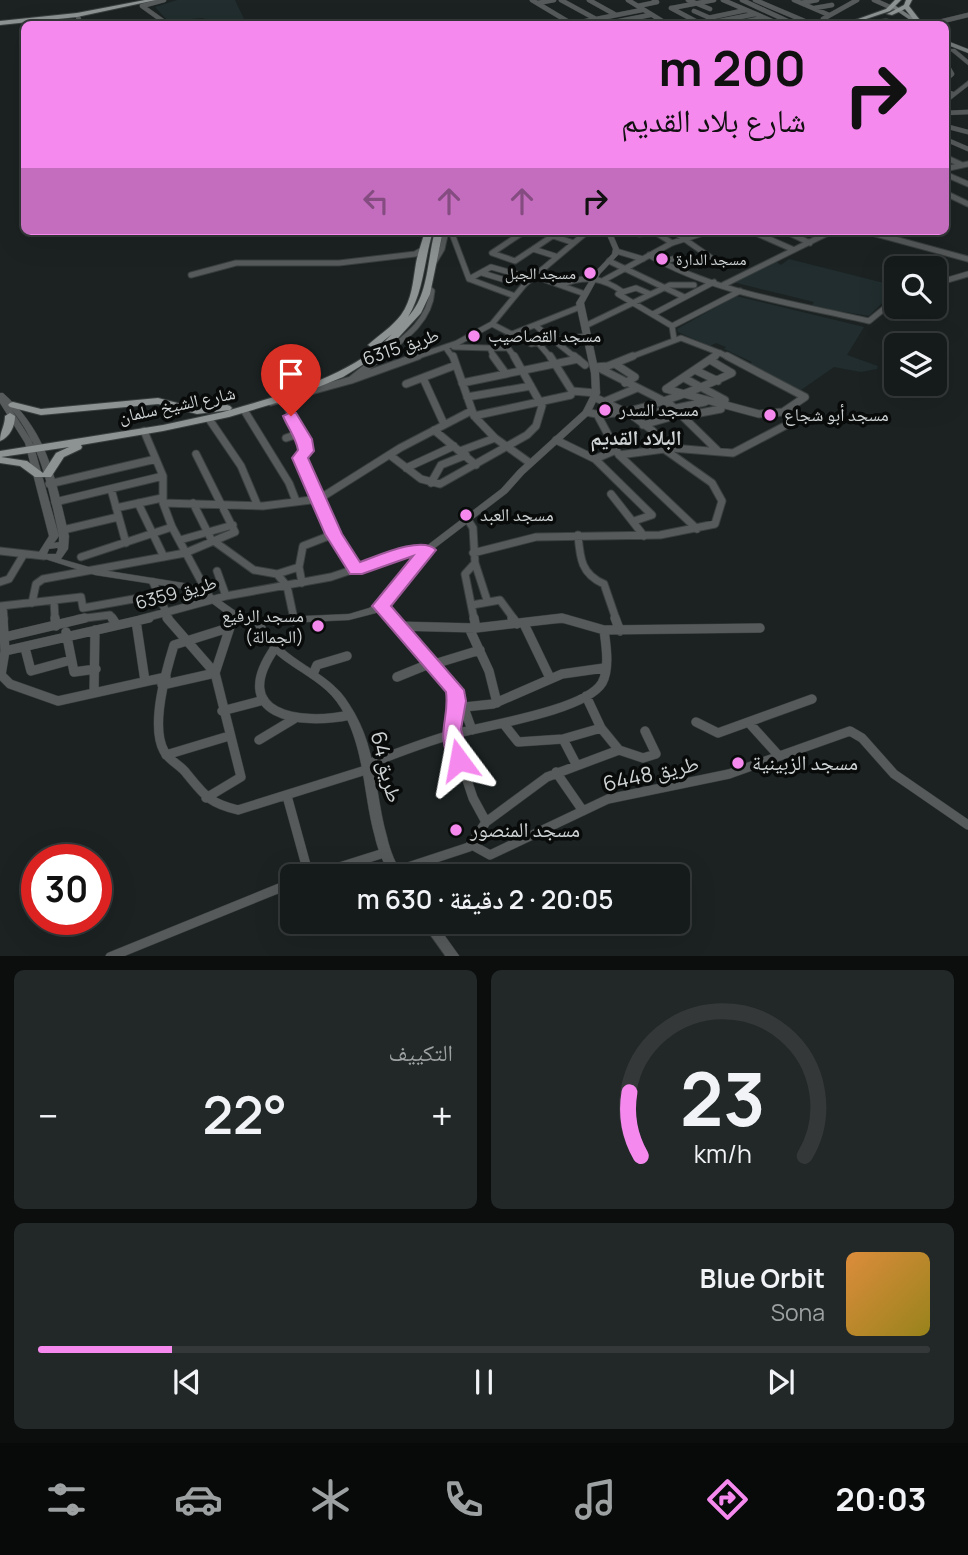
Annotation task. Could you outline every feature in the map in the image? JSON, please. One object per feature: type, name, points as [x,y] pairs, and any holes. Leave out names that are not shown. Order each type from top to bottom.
[{"type":"main road","points":[[0,22],[72,13],[142,0]]},
{"type":"main road","points":[[0,22],[76,15],[153,0]]},
{"type":"main road","points":[[878,1],[899,5],[917,21]]},
{"type":"main road","points":[[878,1],[886,8],[883,12]]},
{"type":"main road","points":[[856,21],[899,5]]},
{"type":"main road","points":[[867,21],[899,5]]},
{"type":"main road","points":[[899,5],[908,21]]},
{"type":"main road","points":[[949,46],[968,53]]},
{"type":"main road","points":[[949,47],[968,53]]},
{"type":"main road","name":"شارع الشيخ سلمان","points":[[0,454],[228,408],[303,383],[340,366],[381,340],[408,313],[416,298],[420,253],[427,235]]},
{"type":"main road","name":"شارع الشيخ سلمان","points":[[0,448],[98,439],[209,419],[268,403],[326,380],[379,350],[405,328],[417,313],[428,288],[438,235]]},
{"type":"main road","points":[[13,405],[41,412],[158,401],[197,411],[228,408]]},
{"type":"main road","points":[[0,438],[10,426],[10,416]]},
{"type":"main road","points":[[0,460],[23,463],[45,478],[60,455],[98,439]]},
{"type":"street","points":[[163,21],[142,6],[164,0]]},
{"type":"street","points":[[532,0],[566,21]]},
{"type":"street","points":[[537,3],[554,0]]},
{"type":"street","points":[[561,0],[599,21]]},
{"type":"street","points":[[589,0],[616,15]]},
{"type":"street","points":[[628,0],[658,21]]},
{"type":"street","points":[[585,21],[657,2],[654,0]]},
{"type":"street","points":[[688,0],[710,9]]},
{"type":"street","points":[[696,21],[670,9],[714,0]]},
{"type":"street","points":[[723,0],[771,21]]},
{"type":"street","points":[[706,2],[735,5],[756,0],[773,6],[791,21]]},
{"type":"street","points":[[794,2],[819,0],[839,8]]},
{"type":"street","points":[[842,0],[850,3]]},
{"type":"street","points":[[824,21],[839,8],[857,0]]},
{"type":"street","points":[[746,2],[788,18]]},
{"type":"street","points":[[801,3],[814,11]]},
{"type":"street","points":[[814,11],[832,5]]},
{"type":"street","points":[[684,6],[709,18],[747,10]]},
{"type":"street","points":[[764,9],[773,6]]},
{"type":"street","points":[[808,10],[829,15]]},
{"type":"street","points":[[734,21],[755,14]]},
{"type":"street","points":[[76,15],[79,21]]},
{"type":"street","points":[[619,21],[650,15]]},
{"type":"street","points":[[666,21],[683,15]]},
{"type":"street","points":[[742,17],[750,21],[779,16]]},
{"type":"street","points":[[777,21],[798,16],[806,21]]},
{"type":"street","points":[[942,21],[966,16]]},
{"type":"street","points":[[937,21],[946,20]]},
{"type":"street","points":[[953,50],[968,63]]},
{"type":"street","points":[[949,98],[968,83]]},
{"type":"street","points":[[949,92],[953,94]]},
{"type":"street","points":[[949,113],[968,112]]},
{"type":"street","points":[[949,127],[968,132]]},
{"type":"street","points":[[949,141],[968,149]]},
{"type":"street","points":[[949,173],[968,184]]},
{"type":"street","points":[[949,195],[968,204]]},
{"type":"street","points":[[431,267],[447,235]]},
{"type":"street","points":[[455,235],[469,279]]},
{"type":"street","points":[[519,235],[492,252],[515,261],[551,236],[574,243]]},
{"type":"street","name":"طريق 6315","points":[[268,403],[285,401],[351,380],[369,371],[448,348],[492,324],[524,284],[537,276],[555,256],[583,235]]},
{"type":"street","points":[[611,235],[616,251]]},
{"type":"street","points":[[660,235],[672,243]]},
{"type":"street","points":[[681,235],[710,257]]},
{"type":"street","points":[[600,279],[627,268],[672,243],[697,235]]},
{"type":"street","points":[[761,235],[792,249]]},
{"type":"street","points":[[775,242],[784,235]]},
{"type":"street","points":[[794,235],[810,243]]},
{"type":"street","points":[[723,285],[825,235]]},
{"type":"street","points":[[880,235],[968,258]]},
{"type":"street","points":[[533,249],[555,256]]},
{"type":"street","points":[[616,251],[662,262],[673,269],[740,290],[869,321],[884,309]]},
{"type":"street","points":[[0,551],[46,553],[95,572],[187,586],[234,615],[258,621],[355,616],[381,606],[428,550],[468,520],[587,412],[595,395],[580,307],[585,294],[600,279],[616,251]]},
{"type":"street","points":[[191,275],[236,263],[339,263],[420,253]]},
{"type":"street","points":[[662,262],[676,258]]},
{"type":"street","points":[[609,261],[684,297]]},
{"type":"street","points":[[469,279],[494,267],[516,274],[505,280],[482,273]]},
{"type":"street","points":[[947,280],[968,274]]},
{"type":"street","points":[[537,276],[585,294]]},
{"type":"street","points":[[563,285],[577,277],[600,279],[623,292],[635,288],[647,293]]},
{"type":"street","points":[[585,326],[608,320],[647,293],[682,282],[691,284],[700,277]]},
{"type":"street","points":[[469,279],[515,296]]},
{"type":"street","points":[[653,314],[714,282]]},
{"type":"street","points":[[647,293],[652,283]]},
{"type":"street","points":[[369,371],[417,325],[432,303],[432,291],[428,288]]},
{"type":"street","points":[[672,326],[740,290]]},
{"type":"street","points":[[618,294],[672,326],[674,339]]},
{"type":"street","points":[[493,349],[499,339],[580,307]]},
{"type":"street","points":[[492,324],[525,343],[540,344],[586,336]]},
{"type":"street","points":[[536,326],[576,357],[664,401],[717,450]]},
{"type":"street","points":[[592,366],[615,364],[674,339],[720,353],[804,394],[792,410],[750,415],[723,404],[679,397],[666,388],[720,353]]},
{"type":"street","points":[[473,552],[514,541],[578,535],[644,536],[697,529],[715,524],[722,508],[719,492],[664,449],[653,431],[622,409],[595,395],[572,391],[540,344]]},
{"type":"street","points":[[436,484],[476,465],[506,446],[533,430],[542,411],[524,370],[508,348],[448,348],[472,413],[495,438],[506,446],[530,463]]},
{"type":"street","points":[[493,349],[506,374]]},
{"type":"street","points":[[462,383],[556,364],[589,351]]},
{"type":"street","points":[[587,412],[598,416],[679,397],[718,381],[732,372],[710,360]]},
{"type":"street","points":[[615,364],[635,377],[625,383]]},
{"type":"street","points":[[406,384],[456,365]]},
{"type":"street","points":[[695,370],[718,381]]},
{"type":"street","points":[[423,377],[444,424]]},
{"type":"street","points":[[684,378],[723,404]]},
{"type":"street","points":[[467,397],[531,386]]},
{"type":"street","points":[[606,401],[637,388]]},
{"type":"street","points":[[63,530],[138,503],[163,500],[257,504],[318,499],[444,424],[472,413],[566,398],[572,391]]},
{"type":"street","points":[[0,396],[13,405],[35,445],[63,530],[62,550]]},
{"type":"street","points":[[0,396],[10,416],[35,445]]},
{"type":"street","points":[[285,401],[299,434],[304,439],[306,449],[300,458],[334,534],[356,570]]},
{"type":"street","points":[[643,425],[707,401]]},
{"type":"street","points":[[634,417],[680,413],[723,404]]},
{"type":"street","points":[[244,410],[289,483],[296,501]]},
{"type":"street","points":[[595,459],[617,453],[664,449],[717,450],[729,453],[740,451],[798,419],[784,413]]},
{"type":"street","points":[[598,416],[617,453],[697,529]]},
{"type":"street","points":[[209,419],[240,466],[257,504]]},
{"type":"street","points":[[433,430],[476,465]]},
{"type":"street","points":[[144,431],[163,476],[166,494],[163,500],[172,527],[211,600]]},
{"type":"street","points":[[286,438],[299,434]]},
{"type":"street","points":[[406,468],[495,438]]},
{"type":"street","points":[[556,440],[595,459],[650,512],[650,517],[634,521]]},
{"type":"street","points":[[436,484],[441,465],[460,451]]},
{"type":"street","points":[[32,603],[36,584],[43,579],[95,572],[185,553],[234,533],[233,525],[196,454]]},
{"type":"street","points":[[391,456],[406,468],[436,484]]},
{"type":"street","points":[[45,478],[156,459]]},
{"type":"street","points":[[55,502],[163,476]]},
{"type":"street","points":[[45,478],[54,536],[46,553]]},
{"type":"street","points":[[111,489],[126,543]]},
{"type":"street","points":[[611,494],[644,536]]},
{"type":"street","points":[[138,503],[164,557]]},
{"type":"street","points":[[193,503],[206,533],[215,542],[224,545],[242,564],[260,574],[277,574],[299,567]]},
{"type":"street","points":[[468,520],[473,528],[475,563],[487,600]]},
{"type":"street","points":[[180,540],[233,525]]},
{"type":"street","points":[[81,557],[172,527]]},
{"type":"street","points":[[302,583],[299,567],[304,544],[334,534]]},
{"type":"street","points":[[578,535],[583,572],[593,581],[604,584],[620,631]]},
{"type":"street","points":[[46,553],[56,545],[74,563],[95,572]]},
{"type":"street","name":"طريق 6359","points":[[5,651],[136,621],[226,596],[302,583],[356,570],[408,551],[428,550]]},
{"type":"street","points":[[2,581],[24,554]]},
{"type":"street","points":[[475,563],[465,574],[472,605],[473,628],[497,703]]},
{"type":"street","points":[[217,571],[226,596]]},
{"type":"street","points":[[277,574],[287,586],[294,621]]},
{"type":"street","points":[[153,582],[164,614],[215,673]]},
{"type":"street","points":[[5,637],[60,625],[100,610],[156,595]]},
{"type":"street","points":[[116,624],[110,615],[100,610],[82,608],[81,597],[2,607],[5,651],[1,675],[10,684],[58,701],[145,681],[164,681],[215,673]]},
{"type":"street","points":[[472,605],[487,600],[500,600],[520,624],[550,678]]},
{"type":"street","points":[[54,601],[60,625],[67,636],[75,672],[96,669]]},
{"type":"street","points":[[381,606],[430,665],[455,690],[471,730]]},
{"type":"street","points":[[206,798],[241,777],[222,711],[215,673],[234,615]]},
{"type":"street","points":[[396,626],[473,628],[562,618],[604,630],[620,631],[760,628]]},
{"type":"street","points":[[136,621],[145,681]]},
{"type":"street","name":"طريق 64","points":[[258,621],[260,629],[275,648],[313,674],[342,701],[350,715],[363,744],[384,853],[390,864]]},
{"type":"street","points":[[228,628],[173,646],[159,699],[161,745],[206,798],[216,805],[238,810],[287,796],[452,735],[534,717],[586,696],[601,685],[607,653],[604,630]]},
{"type":"street","points":[[94,630],[94,693]]},
{"type":"street","points":[[24,648],[30,670],[71,660]]},
{"type":"street","points":[[275,648],[263,662],[258,677],[264,700],[271,708],[295,719],[316,721],[350,715]]},
{"type":"street","points":[[397,677],[480,650]]},
{"type":"street","points":[[313,674],[317,665],[347,656]]},
{"type":"street","points":[[486,822],[473,798],[452,735],[451,719],[460,708],[497,703],[532,690],[550,678],[604,668]]},
{"type":"street","points":[[586,696],[601,728],[619,750],[640,758],[651,758],[656,754],[645,731]]},
{"type":"street","name":"طريق 6448","points":[[695,722],[718,733],[750,724],[813,699]]},
{"type":"street","points":[[222,711],[264,700]]},
{"type":"street","points":[[259,740],[295,719]]},
{"type":"street","points":[[503,723],[518,742],[563,739],[601,728]]},
{"type":"street","points":[[750,724],[779,756]]},
{"type":"street","name":"طريق 6448","points":[[472,845],[490,855],[618,797],[729,775],[844,733],[856,733],[894,774],[968,825]]},
{"type":"street","points":[[170,758],[229,736]]},
{"type":"street","points":[[563,739],[576,764]]},
{"type":"street","points":[[422,864],[472,845],[486,822],[556,772],[619,750]]},
{"type":"street","points":[[556,772],[583,811]]},
{"type":"street","points":[[287,796],[305,864]]},
{"type":"street","points":[[350,864],[384,853]]},
{"type":"street","points":[[112,956],[280,888]]},
{"type":"street","points":[[436,934],[453,956]]},
{"type":"shaded area","points":[[177,0],[235,0],[244,19],[168,21],[155,7]]},
{"type":"shaded area","points":[[789,259],[884,283],[884,301],[869,316],[812,305],[814,302],[733,282],[774,260],[781,265]]},
{"type":"shaded area","points":[[736,296],[864,327],[847,355],[878,366],[877,369],[861,372],[834,367],[801,390],[748,365],[752,362],[724,349],[726,347],[716,343],[710,346],[678,332],[677,329]]},
{"type":"place","name":"مسجد الدارة","points":[[662,259]]},
{"type":"place","name":"مسجد الجبل","points":[[590,273]]},
{"type":"place","name":"مسجد القصاصيب","points":[[474,336]]},
{"type":"place","name":"مسجد السدر","points":[[605,410]]},
{"type":"place","name":"مسجد أبو شجاع","points":[[770,415]]},
{"type":"place","name":"مسجد العبد","points":[[466,515]]},
{"type":"place","name":"مسجد الرفيع (الجمالة)","points":[[318,626]]},
{"type":"place","name":"مسجد الزبينية","points":[[738,763]]},
{"type":"place","name":"مسجد المنصور","points":[[456,830]]},
{"type":"district","name":"البلاد القديم","points":[[636,438]]},
{"type":"route","points":[[291,416],[296,431],[304,439],[306,451],[300,458],[334,534],[356,570],[408,551],[428,550],[381,606],[429,664],[455,690],[457,701],[451,729],[459,760]]}]
